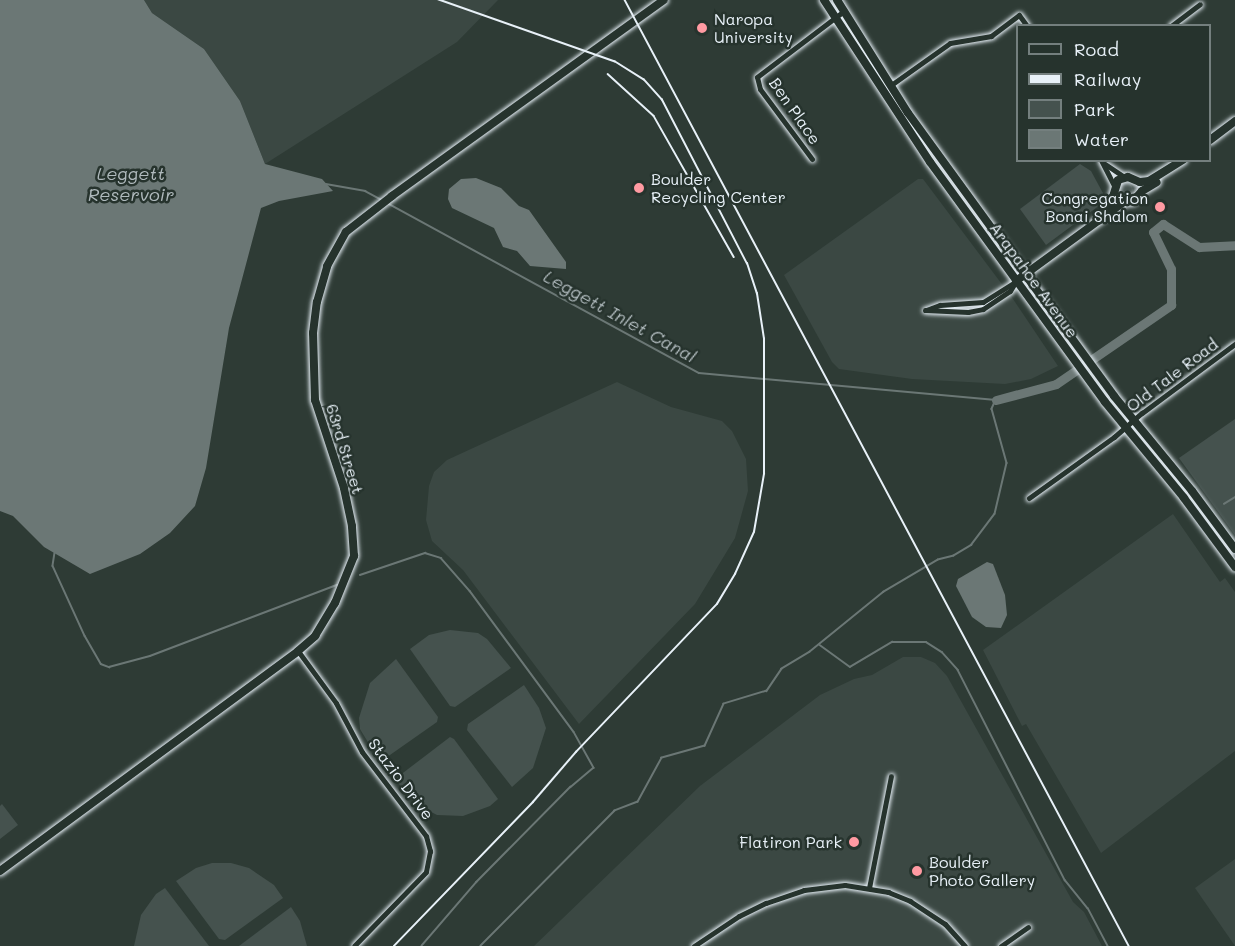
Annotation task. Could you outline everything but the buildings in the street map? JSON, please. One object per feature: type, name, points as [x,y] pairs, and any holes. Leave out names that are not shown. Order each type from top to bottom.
[{"type":"main road","name":"Arapahoe Avenue","points":[[824,0],[915,142],[1089,381],[1184,498],[1235,567]]},
{"type":"main road","name":"Arapahoe Avenue","points":[[837,0],[891,85],[1082,353],[1235,549]]},
{"type":"street","name":"63rd Street","points":[[0,871],[298,651],[326,620],[348,575],[354,556],[352,526],[344,488],[315,400],[313,333],[317,302],[327,266],[338,244],[350,228],[664,0]]},
{"type":"street","points":[[1174,24],[1200,4]]},
{"type":"street","points":[[835,17],[844,11]]},
{"type":"street","points":[[891,85],[950,43],[991,36],[1019,15],[1026,24]]},
{"type":"street","name":"Ben Place","points":[[812,159],[760,89],[758,77],[835,17]]},
{"type":"street","points":[[1211,139],[1235,121]]},
{"type":"street","points":[[1101,162],[1114,190],[1125,202]]},
{"type":"street","points":[[1102,162],[1124,177],[1142,182],[1153,180],[1180,162]]},
{"type":"street","points":[[1016,281],[1010,291],[983,309],[968,312],[925,310],[940,306],[982,302],[1016,281],[1125,202],[1133,201],[1138,194],[1165,177],[1181,162]]},
{"type":"street","points":[[1106,217],[1118,180],[1124,177]]},
{"type":"street","points":[[1134,179],[1139,186],[1138,194]]},
{"type":"street","name":"Old Tale Road","points":[[1029,498],[1235,344]]},
{"type":"street","name":"Stazio Drive","points":[[298,651],[336,703],[362,752],[420,826],[426,836],[430,851],[426,872],[354,946]]},
{"type":"street","points":[[869,888],[891,776]]},
{"type":"street","points":[[694,946],[739,916],[804,890],[845,885],[888,892],[928,911],[945,924],[965,946]]},
{"type":"street","points":[[1001,946],[1028,927]]},
{"type":"shaded area","points":[[144,0],[498,0],[457,42],[265,164],[240,101],[204,49],[152,13]]},
{"type":"shaded area","points":[[918,179],[923,179],[1013,299],[1058,366],[1031,379],[1005,384],[912,379],[839,369],[832,362],[784,275]]},
{"type":"shaded area","points":[[617,382],[671,407],[722,421],[732,431],[746,459],[748,491],[735,538],[695,604],[579,724],[463,570],[432,541],[426,520],[429,486],[434,472],[447,460]]},
{"type":"shaded area","points":[[1173,514],[1220,582],[1225,578],[1235,592],[1235,751],[1101,853],[1026,724],[1022,726],[983,650]]},
{"type":"shaded area","points":[[903,657],[921,657],[935,663],[947,676],[1073,902],[1084,912],[1102,946],[534,946],[700,786],[820,695],[854,679],[872,675]]},
{"type":"shaded area","points":[[1235,859],[1235,946],[1195,888]]},
{"type":"green space","points":[[1080,164],[1091,171],[1104,199],[1100,205],[1046,245],[1020,209]]},
{"type":"green space","points":[[1123,183],[1129,183],[1133,190],[1129,197],[1123,197],[1119,193],[1119,187]]},
{"type":"green space","points":[[1235,419],[1235,535],[1179,458]]},
{"type":"green space","points":[[450,630],[478,633],[487,639],[511,668],[455,707],[450,706],[410,649],[429,635]]},
{"type":"green space","points":[[396,659],[438,717],[437,722],[380,762],[360,729],[359,718],[370,683]]},
{"type":"green space","points":[[524,685],[539,708],[546,728],[533,768],[512,787],[467,730],[468,724]]},
{"type":"green space","points":[[450,737],[454,739],[498,799],[490,806],[463,816],[437,815],[414,803],[395,779]]},
{"type":"green space","points":[[2,804],[18,825],[0,839],[0,806]]},
{"type":"green space","points":[[212,863],[231,863],[249,868],[274,885],[283,898],[225,940],[219,939],[176,881],[196,868]]},
{"type":"green space","points":[[165,888],[209,946],[134,946],[141,915],[156,894]]},
{"type":"green space","points":[[291,907],[300,921],[307,946],[239,946]]},
{"type":"water","name":"Leggett Reservoir","points":[[0,0],[144,0],[152,13],[204,49],[240,101],[265,164],[322,179],[333,191],[279,201],[261,208],[229,328],[206,468],[195,506],[170,533],[140,554],[90,574],[44,547],[13,516],[0,511]]},
{"type":"water","points":[[476,178],[501,188],[519,206],[529,210],[566,262],[566,269],[530,266],[517,251],[503,247],[494,228],[452,208],[448,199],[449,189],[461,179]]},
{"type":"water","points":[[987,562],[993,564],[1005,595],[1007,615],[1001,628],[986,627],[972,617],[956,586],[958,579]]},
{"type":"waterway","name":"Leggett Inlet Canal","points":[[326,184],[365,191],[382,200]]},
{"type":"waterway","points":[[389,204],[699,373],[996,400],[992,409],[1007,463],[995,514],[972,545],[954,556],[938,560],[884,592],[810,652],[782,669],[767,691],[724,704],[705,746],[662,758],[638,802],[615,811],[481,946]]},
{"type":"waterway","points":[[996,400],[1056,384],[1171,305],[1171,269],[1153,232],[1163,224],[1199,247],[1235,245]]},
{"type":"waterway","points":[[1224,504],[1235,497]]},
{"type":"waterway","points":[[55,553],[53,566],[85,636],[101,664],[109,667],[150,656],[337,585]]},
{"type":"waterway","points":[[360,575],[425,553],[441,558],[470,591],[574,732],[594,768],[571,787],[477,882],[422,946]]},
{"type":"waterway","points":[[820,645],[850,667],[892,642],[926,642],[942,652],[958,670],[1065,880],[1088,908],[1108,946]]},
{"type":"railway","points":[[394,946],[533,802],[576,752],[717,604],[735,574],[754,532],[764,474],[764,339],[757,294],[747,264],[662,100],[644,80],[615,62],[439,0]]},
{"type":"railway","points":[[625,0],[1129,946]]},
{"type":"railway","points":[[608,74],[654,116],[734,257]]},
{"type":"place","name":"Naropa University","points":[[702,28]]},
{"type":"place","name":"Boulder Recycling Center","points":[[639,188]]},
{"type":"place","name":"Congregation Bonai Shalom","points":[[1160,207]]},
{"type":"place","name":"Flatiron Park","points":[[854,842]]},
{"type":"place","name":"Boulder Photo Gallery","points":[[917,871]]}]
